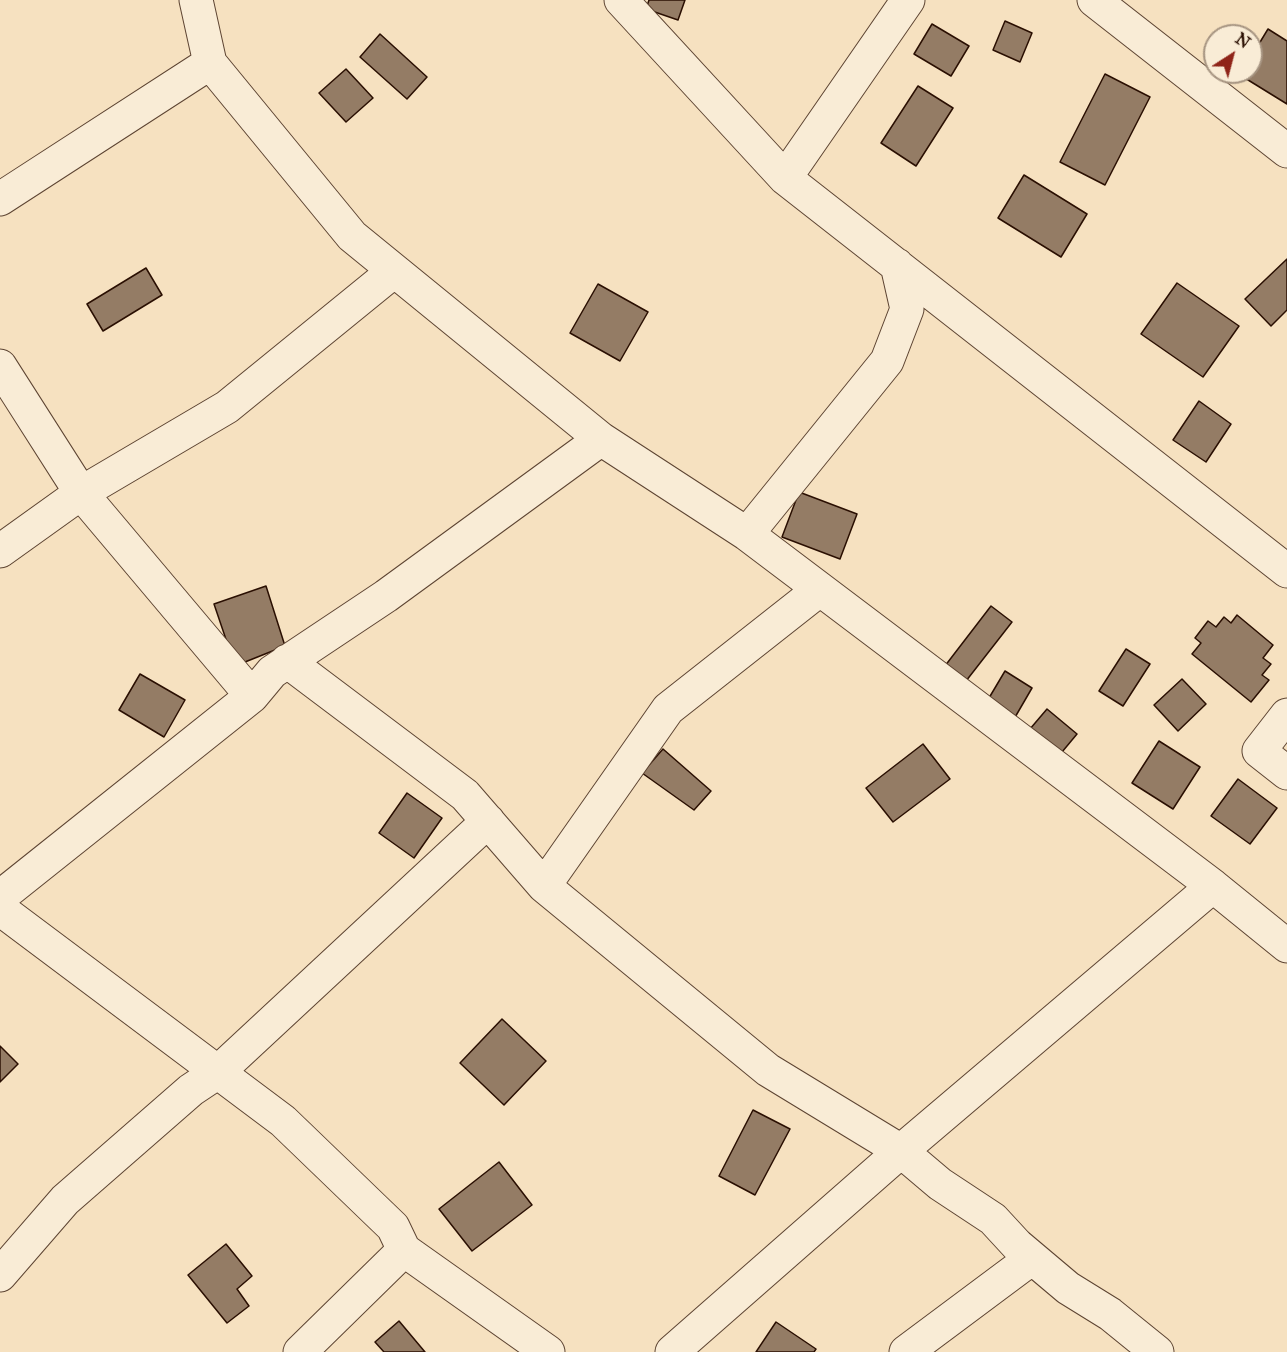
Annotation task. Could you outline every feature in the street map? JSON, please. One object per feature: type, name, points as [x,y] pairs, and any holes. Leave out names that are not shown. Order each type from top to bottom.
[{"type":"street","points":[[196,0],[210,63],[352,236],[602,439],[747,534],[1212,886],[1287,946]]},
{"type":"street","points":[[621,0],[785,178],[1287,571]]},
{"type":"street","points":[[785,178],[908,0]]},
{"type":"street","points":[[1094,0],[1287,151]]},
{"type":"street","points":[[0,199],[210,63]]},
{"type":"street","points":[[747,534],[887,361],[907,309],[897,266]]},
{"type":"street","points":[[0,551],[81,493],[227,407],[394,271]]},
{"type":"street","points":[[0,366],[81,493],[252,696]]},
{"type":"street","points":[[0,897],[252,696],[272,672],[386,596],[602,439]]},
{"type":"street","points":[[544,886],[668,710],[819,590]]},
{"type":"street","points":[[287,661],[465,795],[544,886],[768,1070],[901,1151],[940,1184],[993,1219],[1017,1245],[1068,1288],[1110,1314],[1157,1352]]},
{"type":"street","points":[[1287,714],[1259,751],[1287,773]]},
{"type":"street","points":[[0,1275],[65,1200],[191,1090],[218,1072],[488,821]]},
{"type":"street","points":[[686,1348],[901,1151],[1212,886]]},
{"type":"street","points":[[0,909],[284,1120],[393,1227],[404,1250],[548,1352]]},
{"type":"street","points":[[300,1352],[404,1250]]},
{"type":"street","points":[[906,1352],[1032,1258]]},
{"type":"building","points":[[649,0],[685,0],[678,20],[646,9]]},
{"type":"building","points":[[1005,21],[1032,33],[1020,62],[993,50]]},
{"type":"building","points":[[932,24],[969,46],[951,76],[914,54]]},
{"type":"building","points":[[1268,29],[1287,41],[1287,104],[1255,84],[1263,84],[1263,37]]},
{"type":"building","points":[[380,34],[427,77],[407,99],[360,57]]},
{"type":"building","points":[[346,69],[373,98],[346,122],[319,93]]},
{"type":"building","points":[[1105,74],[1150,97],[1105,185],[1060,162]]},
{"type":"building","points":[[918,86],[953,108],[916,166],[881,143]]},
{"type":"building","points":[[1024,175],[1087,214],[1061,257],[998,218]]},
{"type":"building","points":[[1287,259],[1287,310],[1271,326],[1245,299]]},
{"type":"building","points":[[146,268],[162,295],[103,331],[87,304]]},
{"type":"building","points":[[1177,283],[1239,326],[1203,377],[1141,334]]},
{"type":"building","points":[[598,284],[648,312],[620,361],[570,333]]},
{"type":"building","points":[[1199,401],[1231,424],[1206,462],[1173,440]]},
{"type":"building","points":[[799,492],[857,514],[840,559],[782,537]]},
{"type":"building","points":[[266,586],[285,646],[235,666],[214,604]]},
{"type":"building","points":[[991,606],[1012,622],[959,690],[938,675]]},
{"type":"building","points":[[1237,615],[1273,645],[1263,658],[1271,664],[1262,675],[1269,680],[1251,702],[1192,654],[1201,643],[1195,638],[1208,621],[1216,627],[1224,617],[1231,623]]},
{"type":"building","points":[[1126,649],[1150,664],[1123,706],[1099,691]]},
{"type":"building","points":[[1005,671],[1032,688],[1014,719],[986,703]]},
{"type":"building","points":[[140,674],[185,700],[164,737],[119,710]]},
{"type":"building","points":[[1182,679],[1206,704],[1178,731],[1154,705]]},
{"type":"building","points":[[1047,709],[1077,734],[1057,758],[1024,736]]},
{"type":"building","points":[[1159,741],[1200,767],[1173,809],[1132,783]]},
{"type":"building","points":[[923,744],[950,779],[893,822],[866,788]]},
{"type":"building","points":[[663,749],[711,791],[694,810],[642,773]]},
{"type":"building","points":[[1238,779],[1277,808],[1250,844],[1211,816]]},
{"type":"building","points":[[407,793],[442,818],[414,858],[379,833]]},
{"type":"building","points":[[502,1019],[546,1061],[504,1105],[460,1063]]},
{"type":"building","points":[[0,1046],[18,1064],[0,1082]]},
{"type":"building","points":[[753,1110],[790,1129],[755,1195],[719,1176]]},
{"type":"building","points":[[499,1162],[532,1205],[472,1251],[439,1209]]},
{"type":"building","points":[[226,1244],[252,1276],[237,1289],[249,1306],[227,1323],[188,1275]]},
{"type":"building","points":[[399,1321],[425,1352],[384,1352],[375,1342]]},
{"type":"building","points":[[776,1322],[816,1349],[814,1352],[756,1352]]}]
